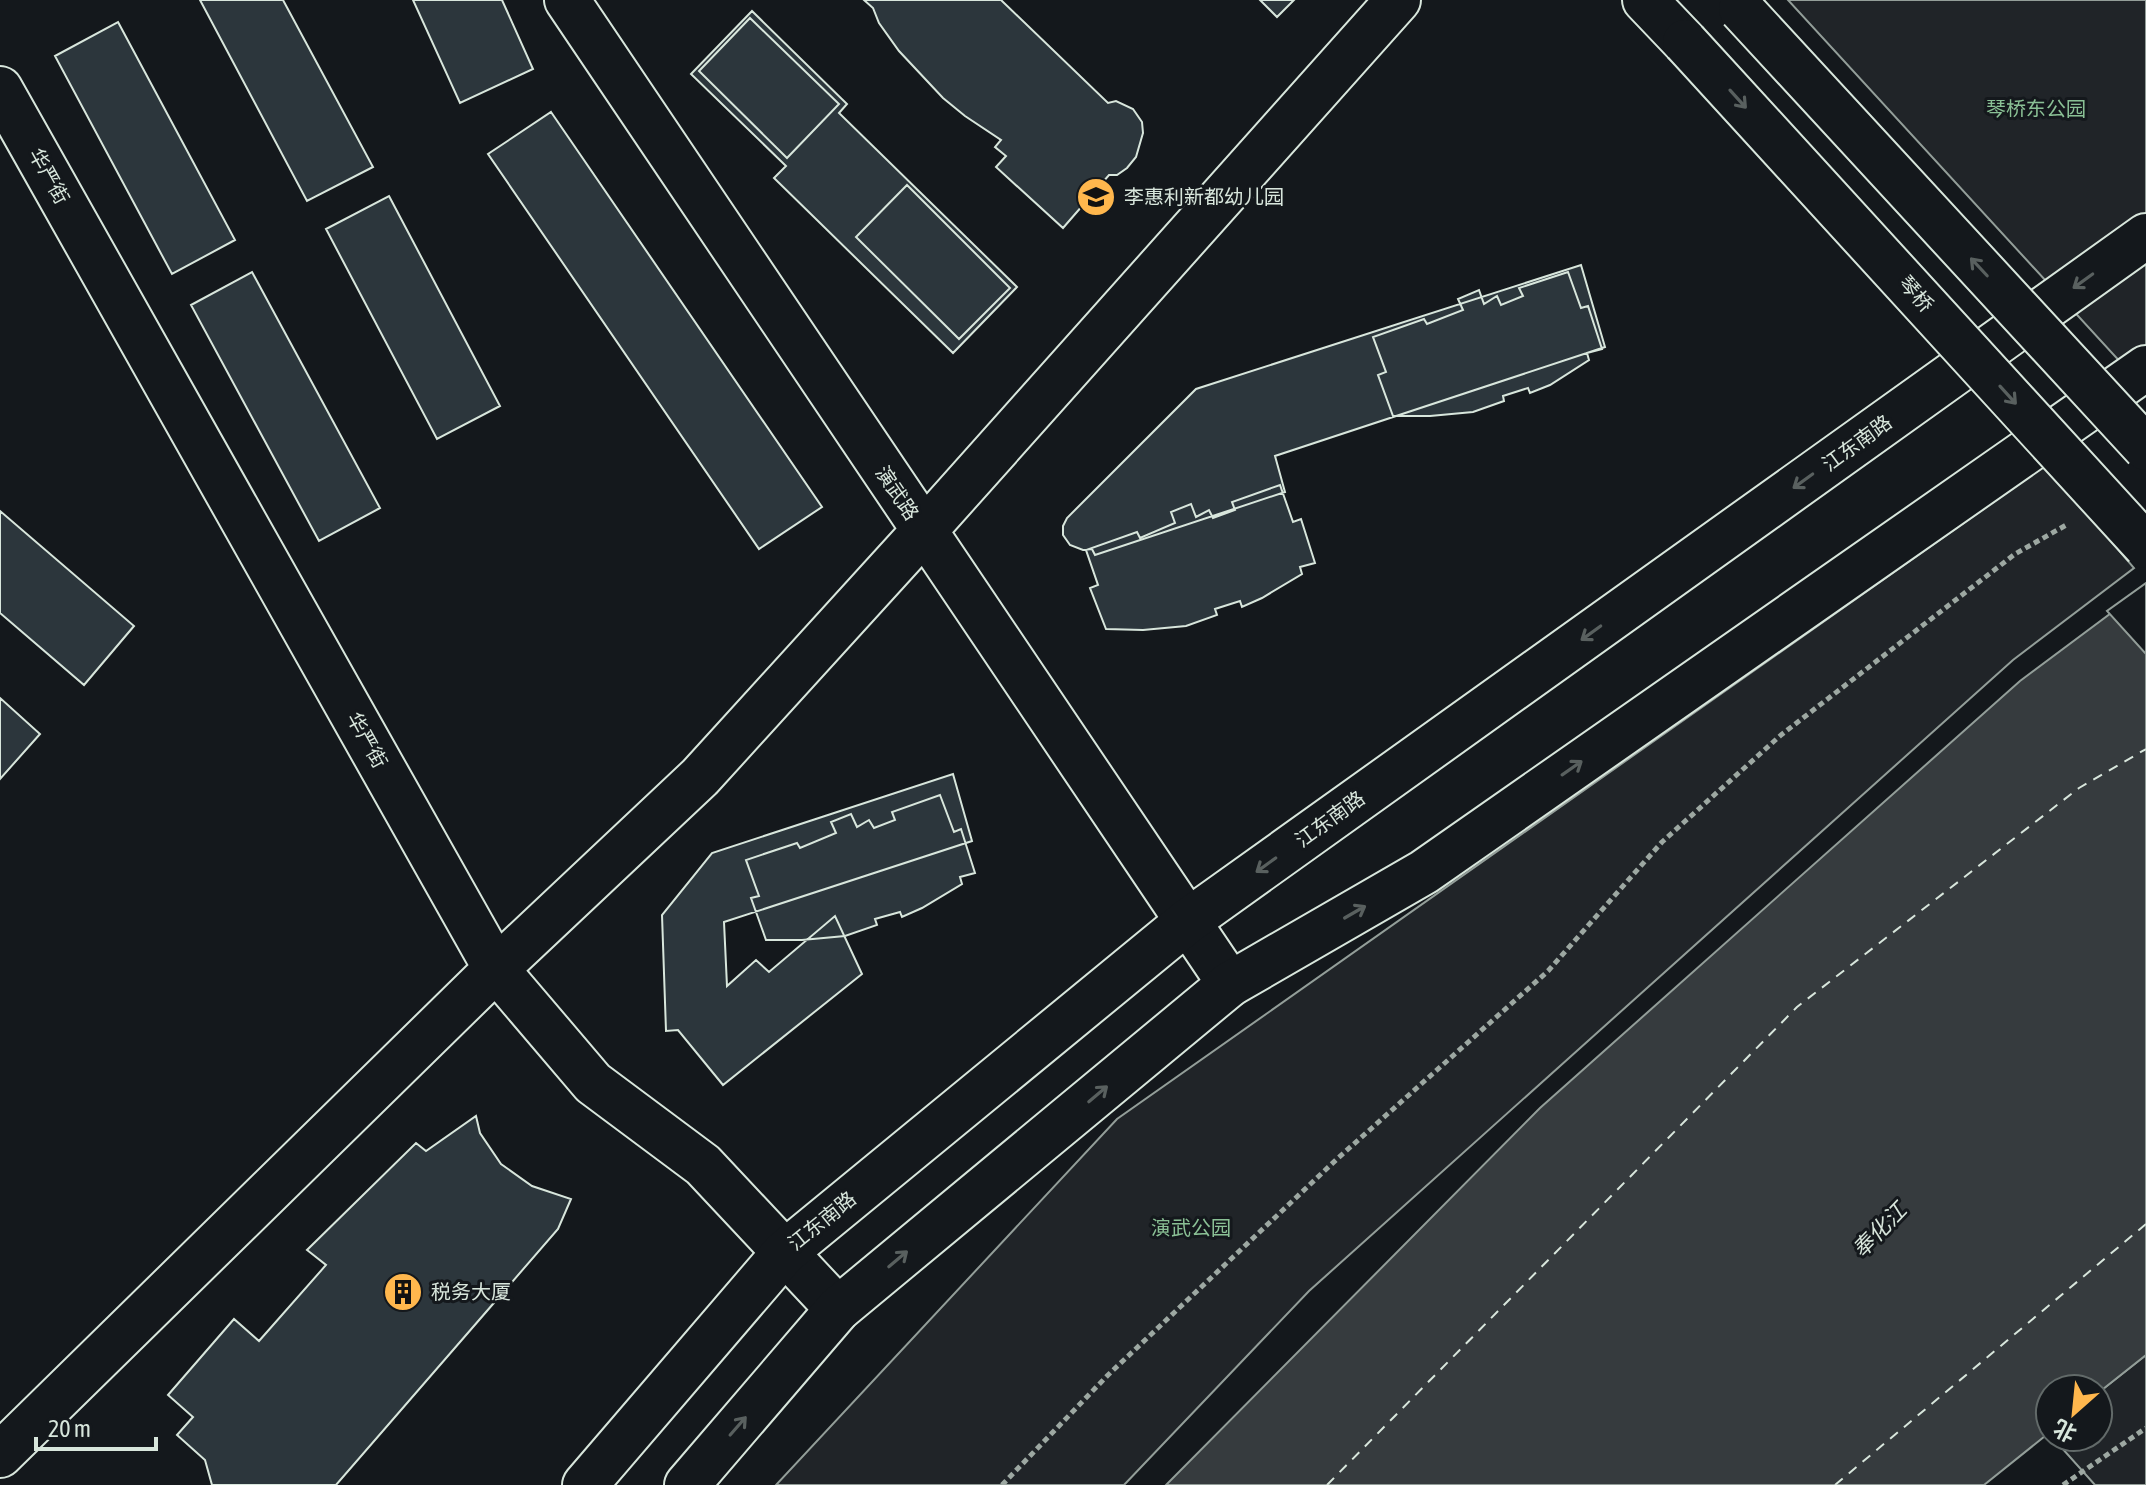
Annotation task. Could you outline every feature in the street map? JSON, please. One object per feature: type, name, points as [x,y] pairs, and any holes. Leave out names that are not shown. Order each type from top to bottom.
[{"type":"main road","name":"演武路","points":[[567,0],[1230,984]]},
{"type":"main road","points":[[0,1455],[496,969],[700,777],[1398,0]]},
{"type":"main road","name":"琴桥","points":[[1645,0],[2146,546]]},
{"type":"main road","points":[[1736,4],[2146,448]]},
{"type":"main road","name":"华严街","points":[[0,89],[496,969],[593,1083],[703,1165],[838,1309]]},
{"type":"main road","name":"江东南路","points":[[585,1485],[784,1253],[1188,921],[2146,236]]},
{"type":"main road","points":[[687,1485],[838,1309],[1230,984],[1424,872],[2146,368]]},
{"type":"path","points":[[1002,1485],[1131,1353],[1337,1159],[1548,971],[1662,842],[1781,735],[2015,554],[2080,518]]},
{"type":"path","points":[[2063,1485],[2146,1428]]},
{"type":"green space","name":"琴桥东公园","points":[[1788,0],[2146,0],[2146,390]]},
{"type":"green space","name":"演武公园","points":[[2046,465],[2134,568],[2013,660],[1309,1291],[1124,1485],[776,1485],[1117,1119]]},
{"type":"green space","points":[[2146,1355],[2146,1485],[2095,1485],[2066,1453],[2114,1453],[2114,1380]]},
{"type":"water","name":"奉化江","points":[[2146,587],[2146,1355],[2114,1380],[2114,1373],[2034,1373],[2034,1445],[1984,1485],[1166,1485],[1540,1108],[2020,681]]},
{"type":"pier","points":[[2146,583],[2146,654],[2107,611]]},
{"type":"building","points":[[200,0],[283,0],[373,167],[307,201]]},
{"type":"building","points":[[413,0],[502,0],[533,69],[460,103]]},
{"type":"building","points":[[864,0],[1001,0],[1108,103],[1116,101],[1133,109],[1142,122],[1143,133],[1136,157],[1117,175],[1109,175],[1063,228],[996,167],[1006,156],[995,147],[1001,140],[943,98],[899,51],[879,23],[873,8]]},
{"type":"building","points":[[1260,0],[1294,0],[1277,17]]},
{"type":"building","points":[[752,11],[847,104],[839,113],[1017,287],[953,353],[774,178],[786,166],[691,74]]},
{"type":"building","points":[[750,18],[839,104],[787,158],[699,71]]},
{"type":"building","points":[[118,22],[235,240],[172,274],[55,56]]},
{"type":"building","points":[[551,112],[822,507],[759,549],[488,154]]},
{"type":"building","points":[[907,185],[1010,288],[959,339],[856,237]]},
{"type":"building","points":[[389,196],[500,406],[437,439],[326,229]]},
{"type":"building","points":[[1581,265],[1605,347],[1275,456],[1285,492],[1095,555],[1092,549],[1083,550],[1070,545],[1063,535],[1067,518],[1196,389]]},
{"type":"building","points":[[252,272],[380,508],[319,541],[191,305]]},
{"type":"building","points":[[1568,272],[1581,308],[1588,306],[1602,349],[1587,353],[1589,360],[1550,385],[1530,393],[1528,388],[1503,396],[1504,401],[1473,412],[1393,416],[1378,375],[1386,372],[1373,337],[1424,319],[1427,324],[1463,310],[1458,299],[1479,290],[1484,304],[1497,296],[1501,305],[1523,296],[1519,288]]},
{"type":"building","points":[[1280,485],[1293,522],[1301,519],[1315,563],[1300,567],[1302,574],[1242,607],[1240,601],[1215,609],[1217,615],[1186,626],[1106,629],[1090,588],[1098,585],[1086,550],[1137,532],[1140,538],[1175,523],[1171,512],[1191,504],[1196,517],[1209,510],[1213,518],[1235,510],[1232,502]]},
{"type":"building","points":[[0,511],[134,626],[84,685],[0,613]]},
{"type":"building","points":[[0,698],[40,734],[0,779]]},
{"type":"building","points":[[953,774],[972,841],[724,922],[727,986],[756,960],[769,972],[835,916],[862,974],[723,1085],[678,1030],[666,1031],[662,915],[712,853]]},
{"type":"building","points":[[940,795],[954,832],[961,829],[975,873],[960,877],[962,884],[902,917],[900,912],[875,919],[877,925],[845,936],[766,940],[751,898],[759,896],[746,860],[797,843],[800,848],[836,833],[831,822],[851,814],[857,827],[869,820],[874,828],[895,820],[892,812]]},
{"type":"building","name":"税务大厦","points":[[476,1116],[480,1133],[501,1164],[532,1186],[571,1199],[558,1229],[336,1485],[212,1485],[205,1460],[177,1435],[193,1417],[168,1395],[234,1319],[259,1341],[326,1265],[307,1250],[416,1143],[426,1151]]},
{"type":"ferry route","points":[[1327,1485],[1797,1007],[2079,788],[2146,749]]},
{"type":"ferry route","points":[[1835,1485],[2146,1224]]},
{"type":"place","name":"李惠利新都幼儿园","points":[[1096,197]]},
{"type":"place","name":"税务大厦","points":[[403,1292]]}]
